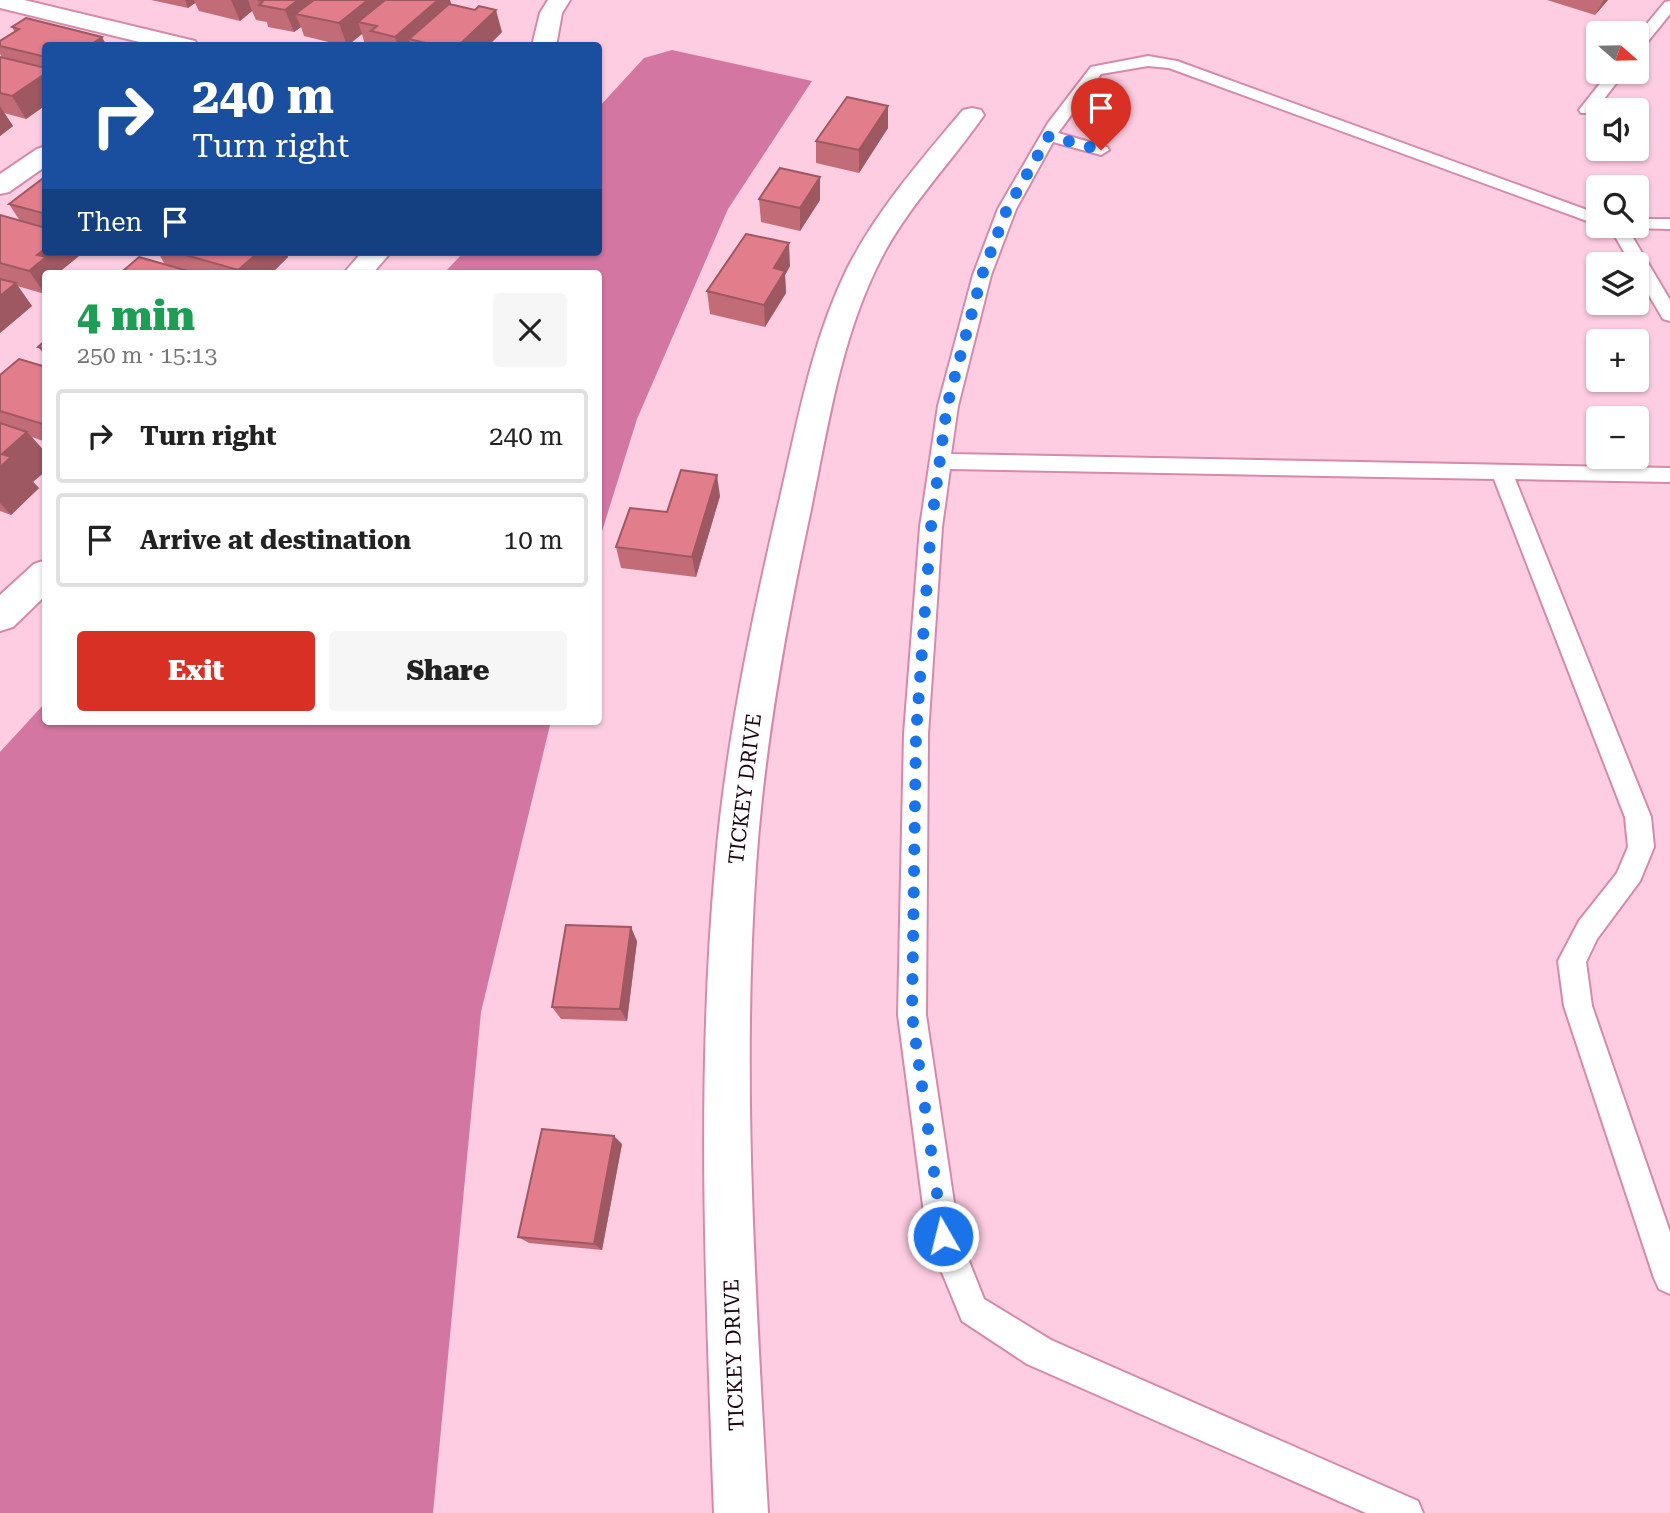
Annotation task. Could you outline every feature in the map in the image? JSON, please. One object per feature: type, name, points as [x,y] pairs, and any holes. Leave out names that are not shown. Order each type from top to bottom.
[{"type":"street","points":[[545,42],[551,13],[559,0]]},
{"type":"street","points":[[0,1],[170,42]]},
{"type":"street","name":"TICKEY DRIVE","points":[[741,1513],[729,1216],[727,1006],[738,836],[755,705],[777,585],[828,360],[849,295],[863,265],[901,202],[972,115]]},
{"type":"street","points":[[0,186],[42,157]]},
{"type":"street","points":[[361,270],[373,256]]},
{"type":"street","points":[[0,617],[42,577]]},
{"type":"lane","points":[[1649,31],[1670,5]]},
{"type":"lane","points":[[1406,1513],[1039,1352],[973,1310],[943,1236],[912,1015],[916,734],[931,527],[947,406],[982,275],[1007,209],[1049,136],[1080,88],[1096,70],[1148,61],[1172,64],[1586,216]]},
{"type":"lane","points":[[1596,98],[1608,84]]},
{"type":"lane","points":[[1049,136],[1101,150]]},
{"type":"lane","points":[[1649,224],[1670,225]]},
{"type":"lane","points":[[1624,238],[1670,315]]},
{"type":"lane","points":[[940,461],[1670,475]]},
{"type":"lane","points":[[1501,471],[1638,817],[1641,847],[1627,881],[1588,930],[1572,961],[1578,1006],[1670,1278]]},
{"type":"shaded area","points":[[672,50],[812,81],[728,209],[637,419],[602,531],[602,270],[447,270],[460,256],[602,256],[602,104],[644,58]]},
{"type":"shaded area","points":[[42,706],[42,725],[550,725],[481,1012],[433,1513],[0,1513],[0,752]]},
{"type":"building","points":[[258,0],[298,0],[285,10],[259,5],[263,1]]},
{"type":"building","points":[[314,0],[368,0],[339,23],[295,14]]},
{"type":"building","points":[[385,0],[438,0],[395,37],[371,31],[377,26],[358,22]]},
{"type":"building","points":[[449,4],[475,10],[479,6],[496,10],[462,42],[421,42],[409,39]]},
{"type":"building","points":[[26,18],[102,37],[95,42],[42,42],[42,56],[0,46],[0,41],[19,29],[12,27]]},
{"type":"building","points":[[0,57],[42,67],[42,76],[12,96],[0,93]]},
{"type":"building","points":[[847,97],[888,106],[859,150],[816,141]]},
{"type":"building","points":[[780,168],[820,177],[800,208],[759,199]]},
{"type":"building","points":[[42,179],[42,213],[9,204]]},
{"type":"building","points":[[0,215],[42,227],[42,251],[37,255],[46,257],[29,271],[0,263]]},
{"type":"building","points":[[746,234],[789,243],[774,268],[785,271],[764,305],[707,291]]},
{"type":"building","points":[[189,256],[254,256],[238,270]]},
{"type":"building","points":[[139,257],[184,270],[124,270]]},
{"type":"building","points":[[0,279],[16,283],[0,296]]},
{"type":"building","points":[[19,359],[42,366],[42,424],[0,411],[0,375]]},
{"type":"building","points":[[0,423],[27,432],[2,454],[11,457],[0,467]]},
{"type":"building","points":[[681,470],[717,475],[692,557],[616,547],[630,508],[667,512]]},
{"type":"building","points":[[566,925],[631,927],[620,1009],[552,1007]]},
{"type":"building","points":[[542,1129],[614,1136],[594,1244],[518,1237]]},
{"type":"route","points":[[943,1236],[912,1015],[916,734],[931,527],[947,406],[982,275],[1007,209],[1049,136],[1101,150]]}]
